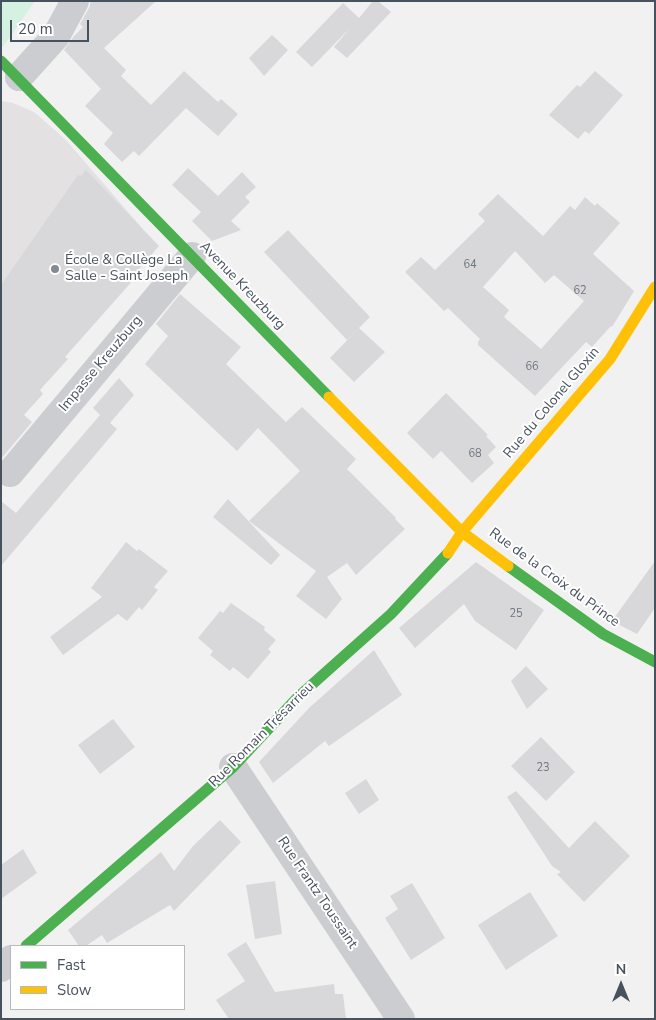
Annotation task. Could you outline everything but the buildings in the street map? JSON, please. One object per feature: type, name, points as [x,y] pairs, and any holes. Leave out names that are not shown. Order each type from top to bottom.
[{"type":"street","points":[[10,69],[56,36],[75,1]]},
{"type":"street","name":"Avenue Kreuzburg","points":[[10,69],[462,532]]},
{"type":"street","name":"Impasse Kreuzburg","points":[[10,473],[192,256]]},
{"type":"street","name":"Rue du Colonel Gloxin","points":[[462,532],[610,359],[655,287]]},
{"type":"street","name":"Rue de la Croix du Prince","points":[[462,532],[603,634],[655,662]]},
{"type":"street","name":"Rue Romain Trésarrieu","points":[[27,945],[233,767],[298,698],[390,614],[446,556],[462,532]]},
{"type":"street","name":"Rue Frantz Toussaint","points":[[233,767],[401,1019]]},
{"type":"shaded area","name":"École & Collège La Salle - Saint Joseph","points":[[1,101],[13,103],[34,112],[65,139],[143,229],[1,399]]},
{"type":"green space","points":[[1,1],[35,1],[3,47],[1,45]]},
{"type":"traffic: fast","points":[[1,61],[329,397]]},
{"type":"traffic: fast","points":[[27,945],[233,767],[298,697],[391,614],[448,553]]},
{"type":"traffic: fast","points":[[508,566],[603,634],[655,662]]},
{"type":"traffic: slow","points":[[448,553],[462,532],[610,359],[655,287]]},
{"type":"traffic: slow","points":[[329,397],[462,532],[508,566]]},
{"type":"place","name":"École & Collège La Salle - Saint Joseph","points":[[55,269]]}]
